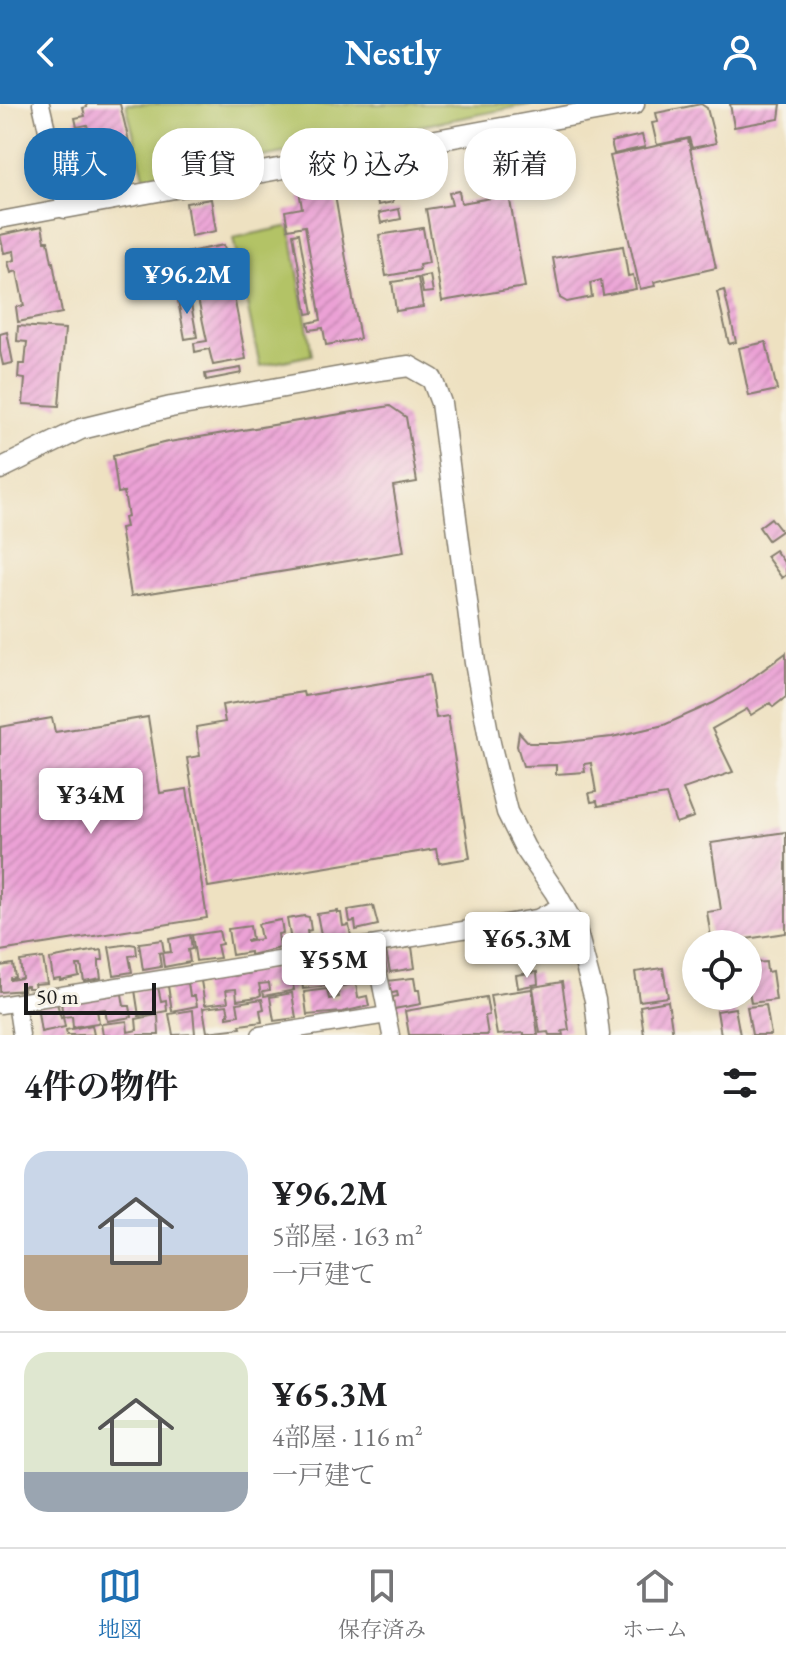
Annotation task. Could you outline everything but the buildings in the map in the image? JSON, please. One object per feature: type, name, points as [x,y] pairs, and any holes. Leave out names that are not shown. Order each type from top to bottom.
[{"type":"street","points":[[41,104],[65,208]]},
{"type":"street","points":[[0,220],[634,104]]},
{"type":"street","points":[[0,469],[81,429],[171,407],[409,366],[432,379],[441,403],[475,663],[507,812],[525,848],[576,929],[595,1000],[599,1035]]},
{"type":"street","points":[[21,1035],[8,1004],[537,918],[563,905]]},
{"type":"street","points":[[373,945],[391,1035]]},
{"type":"street","points":[[260,1035],[387,1015]]},
{"type":"green space","points":[[126,104],[532,104],[410,128],[280,128],[280,153],[264,157],[264,128],[152,128],[152,179],[145,180],[136,144],[136,128],[132,128]]},
{"type":"green space","points":[[290,226],[312,355],[260,366],[233,238]]}]
